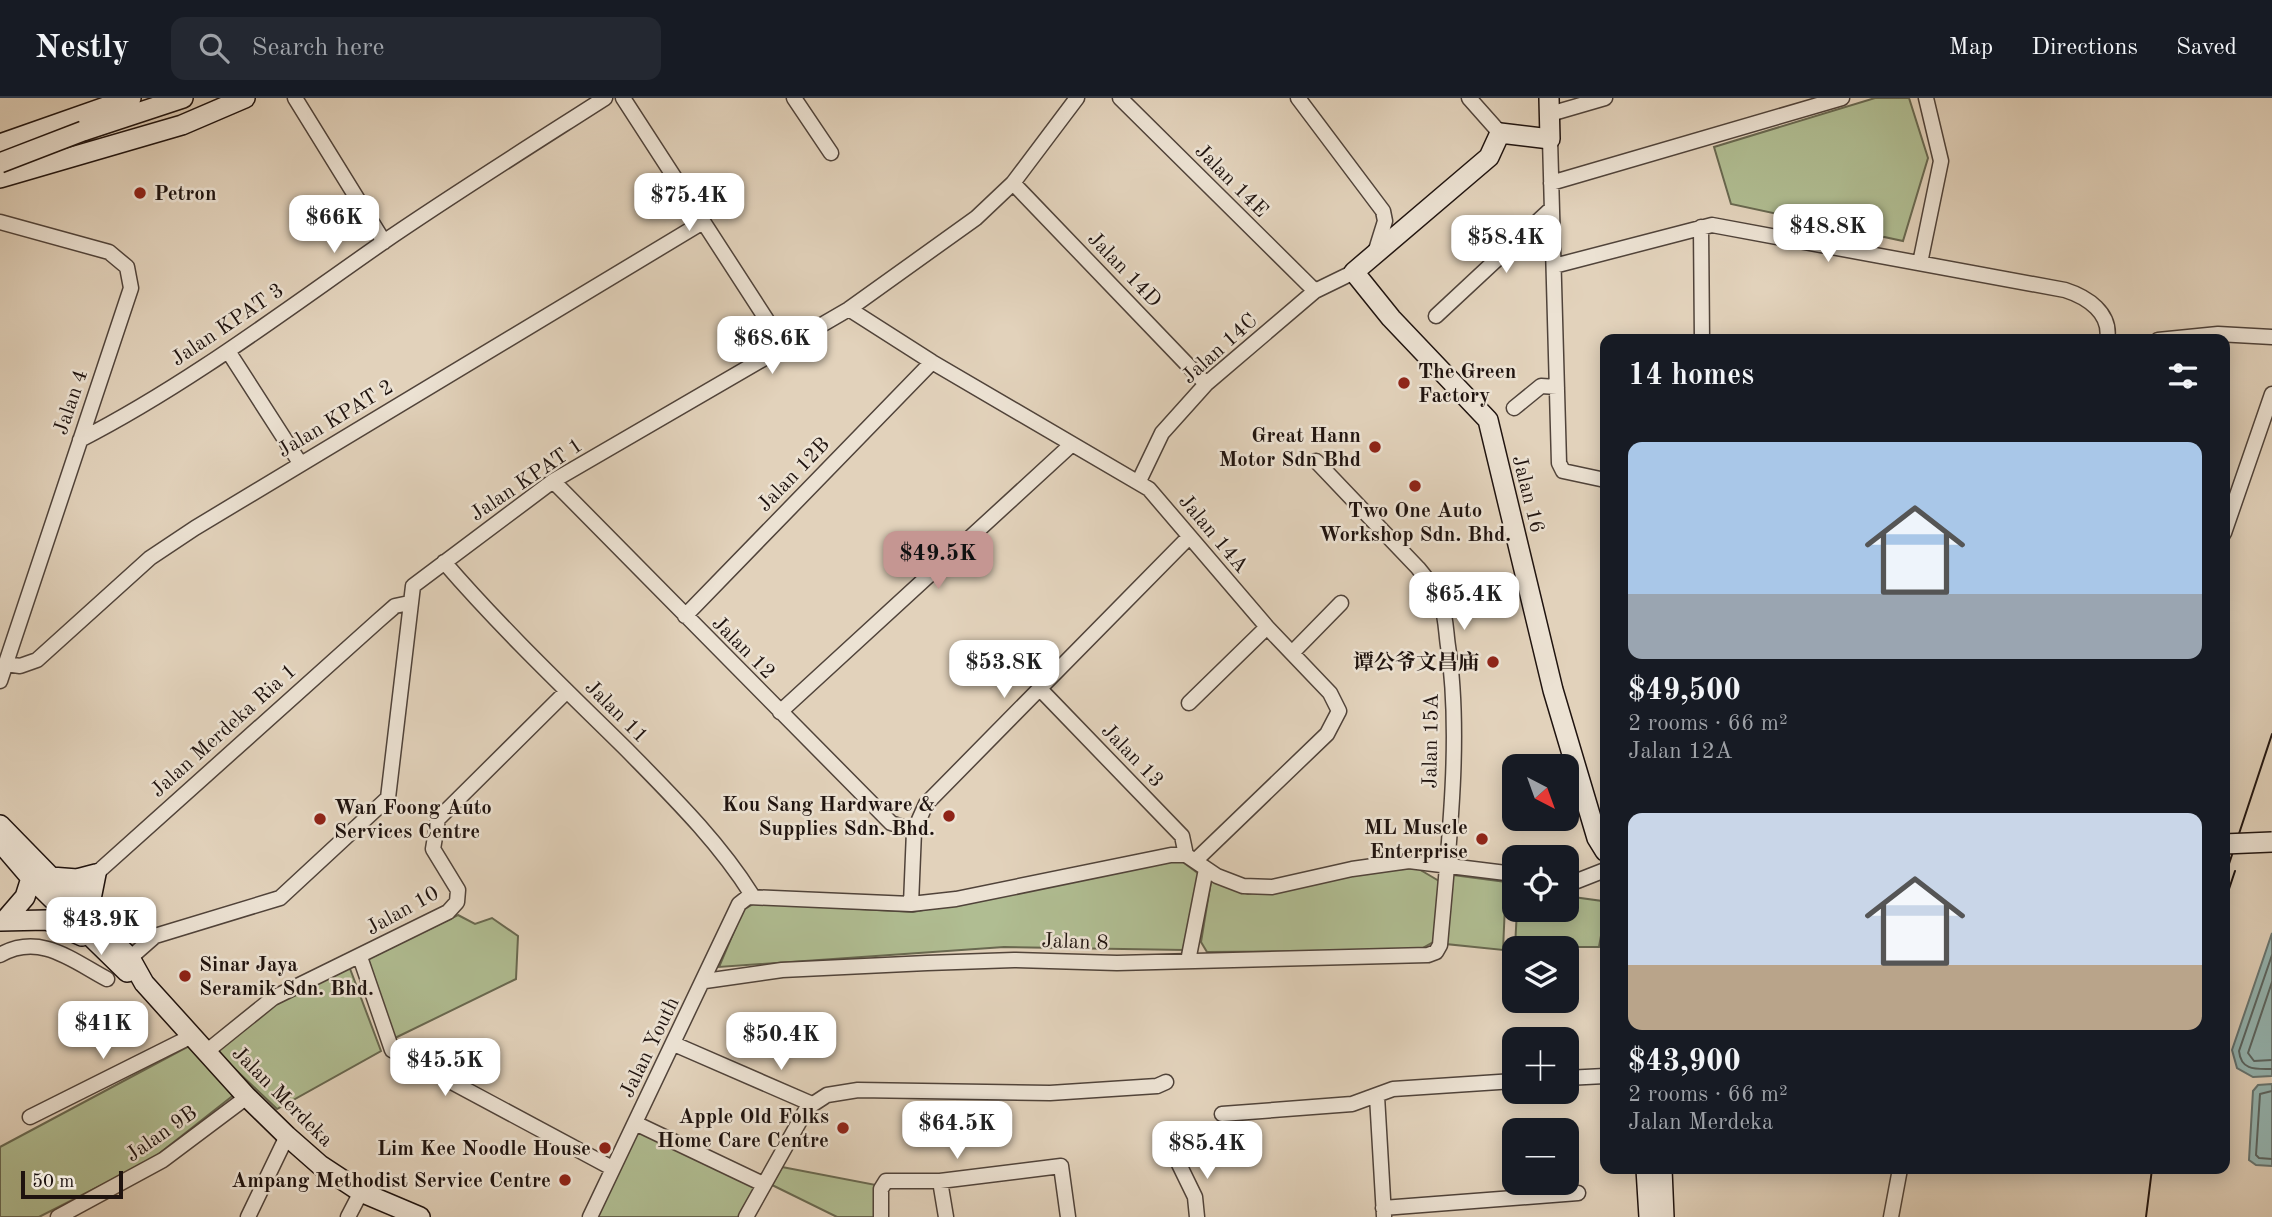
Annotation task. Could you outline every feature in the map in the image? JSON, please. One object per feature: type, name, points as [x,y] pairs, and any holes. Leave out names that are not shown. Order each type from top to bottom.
[{"type":"street","points":[[19,172],[6,164],[3,158],[4,143],[131,98]]},
{"type":"street","points":[[0,163],[183,98]]},
{"type":"street","points":[[0,178],[182,125],[245,98]]},
{"type":"street","points":[[295,98],[384,242]]},
{"type":"street","name":"Jalan KPAT 3","points":[[80,440],[114,423],[228,352],[384,242],[604,98]]},
{"type":"street","points":[[623,98],[785,348]]},
{"type":"street","points":[[794,98],[831,153]]},
{"type":"street","name":"Jalan KPAT 1","points":[[134,967],[155,936],[280,898],[388,798],[413,586],[553,481],[849,309],[976,218],[1013,183],[1077,98]]},
{"type":"street","name":"Jalan 14E","points":[[1120,98],[1315,291]]},
{"type":"street","points":[[1298,98],[1383,211],[1385,221],[1375,255]]},
{"type":"street","points":[[1469,98],[1500,133],[1550,139]]},
{"type":"street","points":[[1600,479],[1563,471],[1559,463],[1549,106],[1605,98]]},
{"type":"street","points":[[1551,183],[1842,98]]},
{"type":"street","points":[[1920,263],[1941,161],[1926,98]]},
{"type":"street","points":[[1354,272],[1489,157],[1500,133]]},
{"type":"street","name":"Jalan 14D","points":[[1013,183],[1206,384]]},
{"type":"street","points":[[1436,316],[1552,208]]},
{"type":"street","name":"Jalan 4","points":[[0,222],[109,252],[127,267],[131,277],[131,289],[0,681]]},
{"type":"street","name":"Jalan KPAT 2","points":[[6,664],[20,666],[37,660],[150,558],[300,463],[703,222]]},
{"type":"street","points":[[1554,266],[1712,225],[2065,290],[2082,295],[2106,320],[2107,334]]},
{"type":"street","points":[[1701,228],[1702,334]]},
{"type":"street","name":"Jalan 14C","points":[[1139,481],[1162,433],[1206,384],[1315,291],[1354,272]]},
{"type":"street","name":"Jalan 16","points":[[1354,272],[1391,318],[1477,405],[1488,420],[1553,690],[1600,843]]},
{"type":"street","name":"Jalan 14A","points":[[849,309],[1071,445],[1139,481],[1155,495],[1188,538],[1267,627],[1330,693],[1339,711],[1327,734],[1196,861]]},
{"type":"street","points":[[2230,335],[2272,337]]},
{"type":"street","points":[[228,352],[300,463]]},
{"type":"street","name":"Jalan 12B","points":[[685,616],[932,362]]},
{"type":"street","points":[[1514,408],[1541,386],[1557,387]]},
{"type":"street","points":[[2230,516],[2272,394]]},
{"type":"street","points":[[780,712],[1071,445]]},
{"type":"street","name":"Jalan 15A","points":[[1316,461],[1418,568],[1433,586],[1442,606],[1453,689],[1447,863],[1440,945]]},
{"type":"street","name":"Jalan 12","points":[[553,481],[891,823],[914,831]]},
{"type":"street","points":[[911,904],[914,831],[926,804],[1188,538]]},
{"type":"street","name":"Jalan 11","points":[[444,562],[480,603],[665,789],[730,860],[750,896]]},
{"type":"street","name":"Jalan Merdeka Ria 1","points":[[59,908],[395,606],[409,603]]},
{"type":"street","points":[[1292,653],[1342,603]]},
{"type":"street","points":[[1189,704],[1267,627]]},
{"type":"street","name":"Jalan 13","points":[[1040,689],[1182,836],[1196,861]]},
{"type":"street","name":"Jalan 10","points":[[206,1052],[273,998],[448,912],[457,902],[458,890],[433,849],[438,819],[567,691]]},
{"type":"street","name":"Jalan Merdeka","points":[[0,825],[51,877],[59,908]]},
{"type":"street","name":"Jalan Merdeka","points":[[0,842],[59,908],[125,971],[134,967]]},
{"type":"street","points":[[2230,844],[2272,842]]},
{"type":"street","points":[[750,896],[911,904],[956,899],[1158,858],[1196,861],[1243,886],[1272,887],[1352,869],[1409,861],[1447,863],[1502,872]]},
{"type":"street","points":[[1188,961],[1196,861]]},
{"type":"street","points":[[1579,880],[1600,872]]},
{"type":"street","points":[[51,877],[77,879],[96,874],[91,899],[93,920]]},
{"type":"street","points":[[3,920],[25,897],[31,878]]},
{"type":"street","name":"Jalan Youth","points":[[590,1217],[705,981],[739,904],[750,896]]},
{"type":"street","points":[[3,920],[59,908]]},
{"type":"street","name":"Jalan Merdeka","points":[[59,908],[93,920],[247,1097],[320,1165],[361,1192],[419,1217]]},
{"type":"street","name":"Jalan 8","points":[[705,981],[782,970],[927,963],[1188,961],[1428,955],[1436,952],[1440,945]]},
{"type":"street","points":[[0,955],[18,947],[47,948],[76,959],[107,979]]},
{"type":"street","points":[[360,957],[391,1050],[612,1168]]},
{"type":"street","points":[[30,1117],[192,1036]]},
{"type":"street","points":[[674,1044],[812,1104]]},
{"type":"street","points":[[1579,1077],[1600,1076]]},
{"type":"street","points":[[746,1217],[812,1104],[827,1096],[858,1090],[1050,1093],[1157,1086],[1166,1082]]},
{"type":"street","points":[[1223,1114],[1352,1104],[1392,1089],[1502,1083]]},
{"type":"street","points":[[1377,1096],[1384,1212],[1558,1195]]},
{"type":"street","name":"Jalan 9B","points":[[58,1217],[163,1160],[247,1097]]},
{"type":"street","points":[[635,1123],[763,1184]]},
{"type":"street","points":[[248,1217],[287,1136]]},
{"type":"street","points":[[1176,1158],[1195,1197],[1196,1217]]},
{"type":"street","points":[[881,1217],[881,1189],[886,1181],[940,1181],[1061,1166],[1068,1217]]},
{"type":"street","points":[[1646,1174],[1649,1217]]},
{"type":"street","points":[[1662,1174],[1664,1217]]},
{"type":"street","points":[[1891,1217],[1899,1174]]},
{"type":"street","points":[[940,1181],[946,1217]]},
{"type":"street","points":[[348,1217],[361,1192]]},
{"type":"green space","points":[[1875,98],[1909,98],[1928,158],[1903,241],[1731,204],[1714,147]]},
{"type":"green space","points":[[1180,860],[1199,874],[1184,950],[1004,947],[719,967],[743,910],[755,903],[913,912]]},
{"type":"green space","points":[[1417,868],[1439,881],[1435,941],[1419,950],[1207,952],[1201,942],[1211,881],[1248,894],[1365,872]]},
{"type":"green space","points":[[1453,875],[1502,881],[1502,922],[1504,922],[1502,950],[1446,944]]},
{"type":"green space","points":[[1579,898],[1600,901],[1599,947],[1579,947],[1579,936],[1516,936],[1516,922],[1579,922]]},
{"type":"green space","points":[[458,915],[475,924],[492,918],[518,936],[516,979],[395,1038],[368,959]]},
{"type":"green space","points":[[349,966],[381,1051],[277,1109],[216,1051],[274,1002]]},
{"type":"green space","points":[[189,1046],[235,1094],[151,1160],[39,1217],[0,1217],[0,1147]]},
{"type":"green space","points":[[636,1130],[757,1187],[740,1217],[597,1217]]},
{"type":"green space","points":[[782,1167],[876,1185],[878,1217],[837,1217],[772,1185]]},
{"type":"water","points":[[2272,933],[2272,1076],[2253,1077],[2237,1068],[2232,1050]]},
{"type":"water","points":[[2272,1084],[2272,1166],[2256,1165],[2249,1160],[2253,1091],[2258,1085]]},
{"type":"tram line","points":[[2230,861],[2272,734]]},
{"type":"tram line","points":[[2230,886],[2235,871]]},
{"type":"tram line","points":[[2146,1217],[2151,1174]]},
{"type":"place","name":"Petron","points":[[140,193]]},
{"type":"place","name":"The Green Factory","points":[[1404,383]]},
{"type":"place","name":"Great Hann Motor Sdn Bhd","points":[[1375,447]]},
{"type":"place","name":"Two One Auto Workshop Sdn. Bhd.","points":[[1415,486]]},
{"type":"place","name":"谭公爷文昌庙","points":[[1493,662]]},
{"type":"place","name":"Kou Sang Hardware & Supplies Sdn. Bhd.","points":[[949,816]]},
{"type":"place","name":"Wan Foong Auto Services Centre","points":[[320,819]]},
{"type":"place","name":"ML Muscle Enterprise","points":[[1482,839]]},
{"type":"place","name":"Sinar Jaya Seramik Sdn. Bhd.","points":[[185,976]]},
{"type":"place","name":"Apple Old Folks Home Care Centre","points":[[843,1128]]},
{"type":"place","name":"Lim Kee Noodle House","points":[[605,1148]]},
{"type":"place","name":"Ampang Methodist Service Centre","points":[[565,1180]]}]
